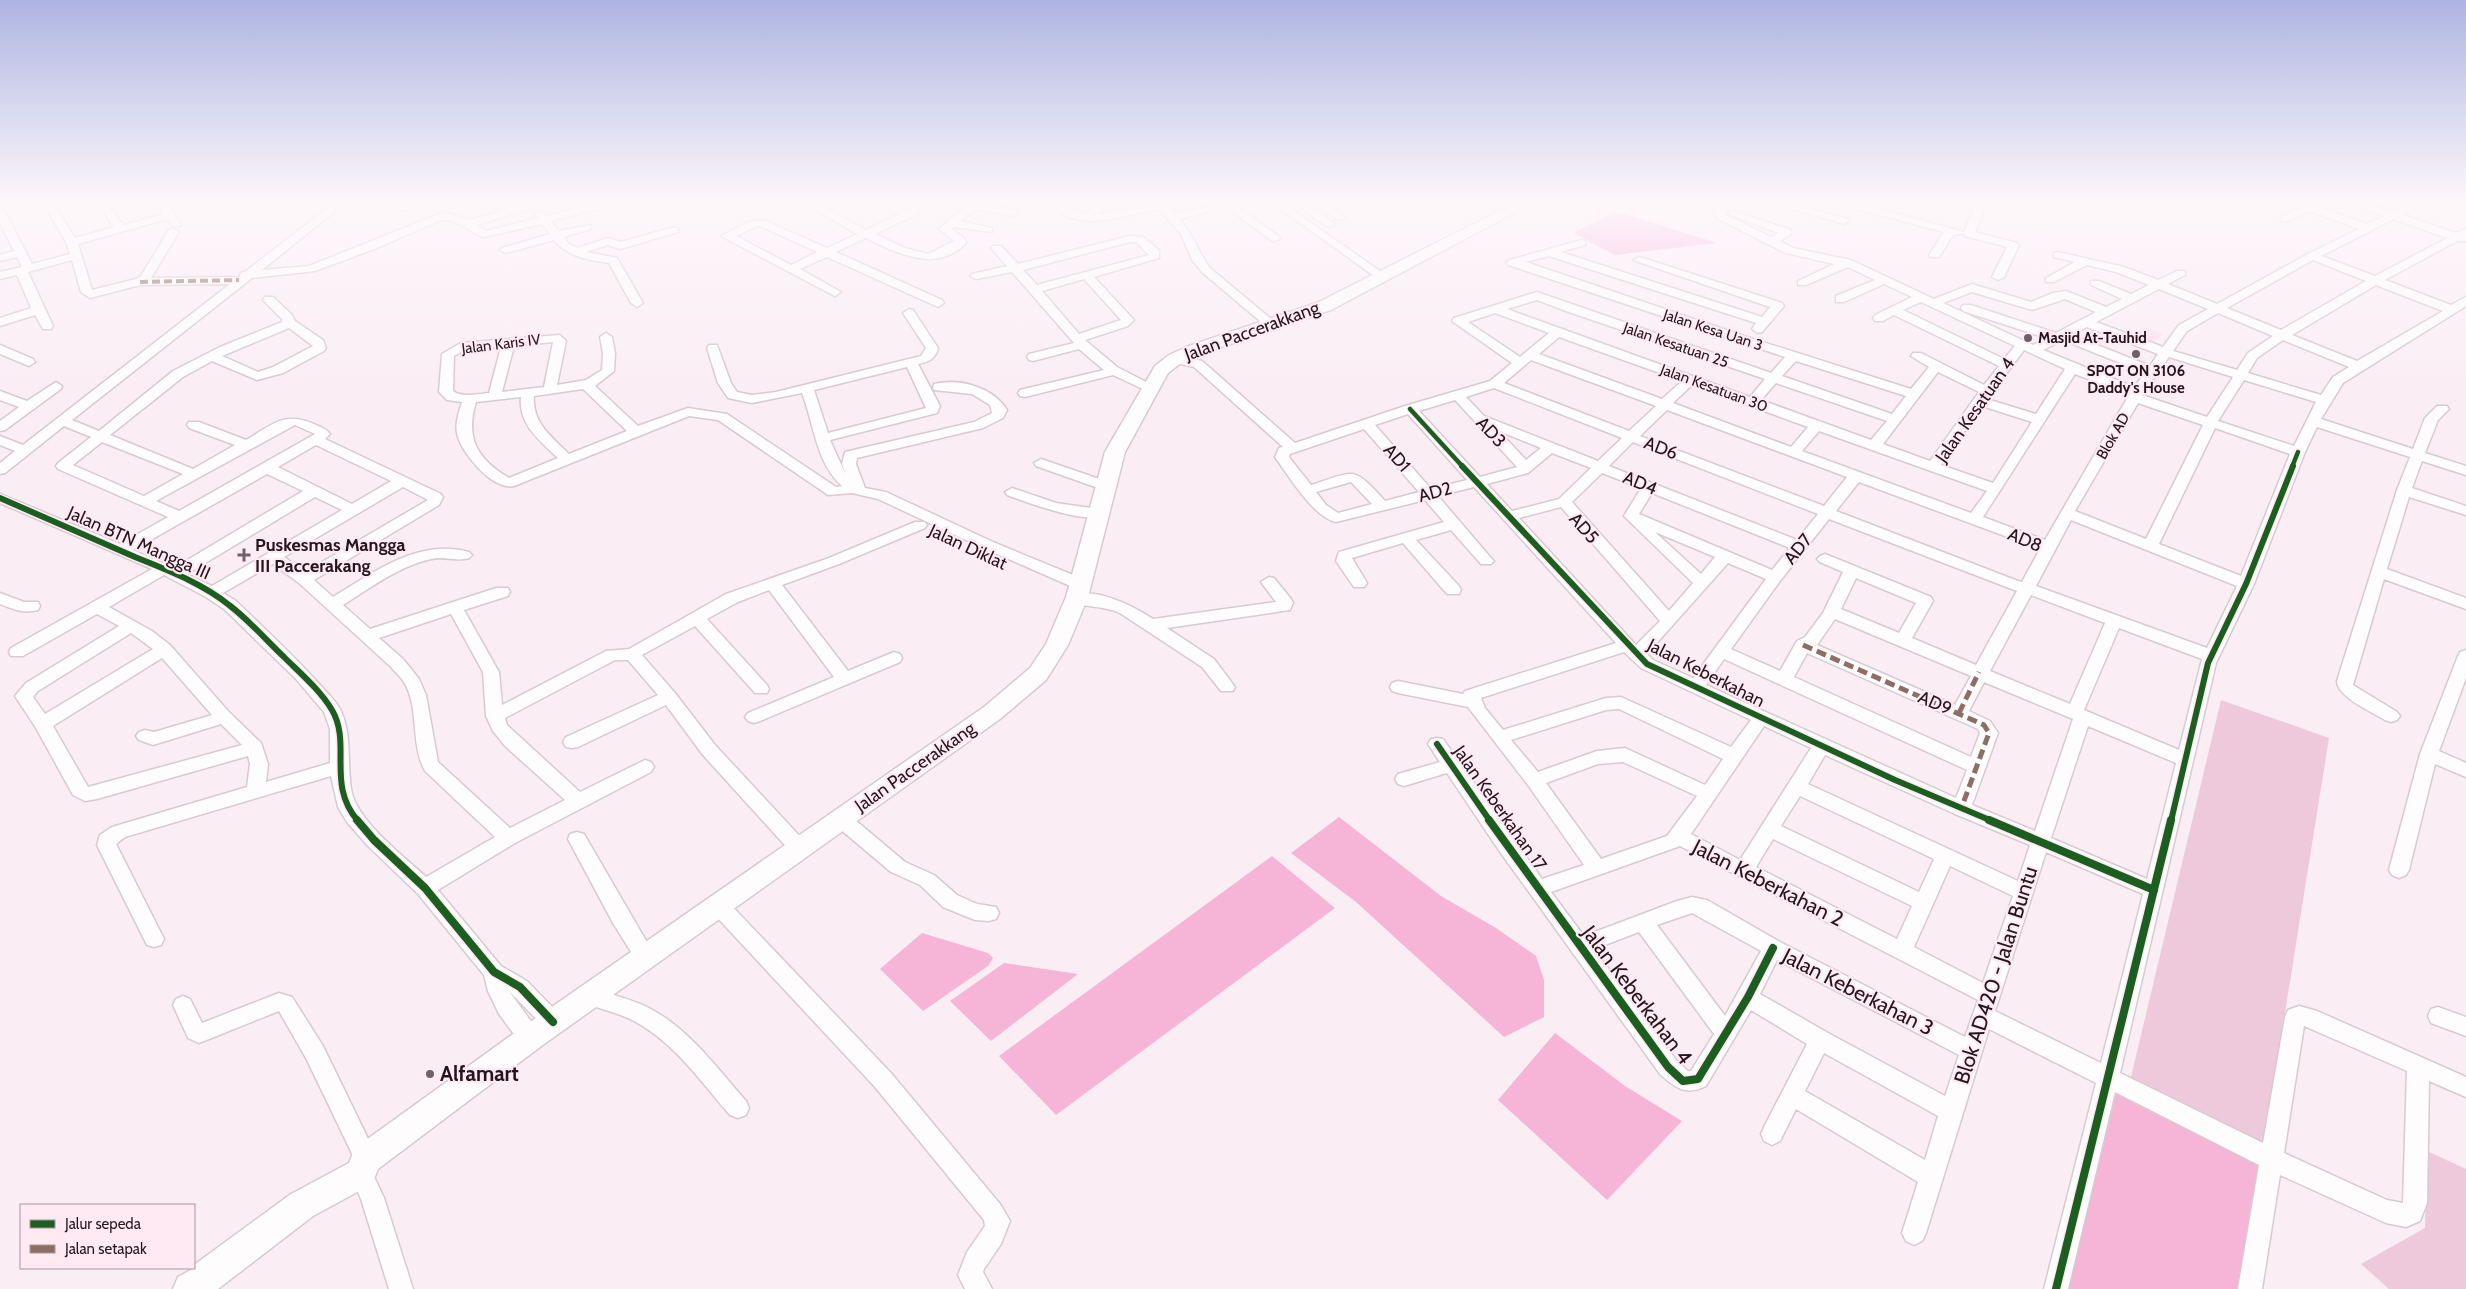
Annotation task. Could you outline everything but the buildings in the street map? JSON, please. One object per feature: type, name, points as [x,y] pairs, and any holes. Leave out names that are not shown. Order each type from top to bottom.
[{"type":"main road","name":"Jalan Paccerakkang","points":[[190,1289],[302,1205],[364,1166],[542,1030],[985,719],[1038,674],[1056,645],[1078,593],[1115,452],[1161,370],[1175,359],[1206,345],[1319,308],[1414,259]]},
{"type":"street","points":[[21,259],[38,310],[47,326]]},
{"type":"street","points":[[0,276],[63,259]]},
{"type":"street","points":[[76,259],[87,292],[90,294],[140,282],[242,278],[311,269],[338,259]]},
{"type":"street","points":[[140,282],[145,278],[157,259]]},
{"type":"street","points":[[0,470],[267,259]]},
{"type":"street","points":[[607,259],[613,260],[637,303]]},
{"type":"street","points":[[772,259],[835,292]]},
{"type":"street","points":[[791,269],[810,259]]},
{"type":"street","points":[[840,259],[938,303]]},
{"type":"street","points":[[1007,259],[1093,358],[1114,371],[1150,387]]},
{"type":"street","points":[[976,276],[1049,259]]},
{"type":"street","points":[[1034,289],[1148,259]]},
{"type":"street","points":[[1198,259],[1206,270],[1271,324]]},
{"type":"street","points":[[1357,259],[1381,276]]},
{"type":"street","points":[[1494,308],[1541,296],[1532,282],[1512,263],[1524,259]]},
{"type":"street","points":[[1571,259],[1764,322]]},
{"type":"street","points":[[1832,259],[1847,262],[2072,368],[2136,395],[2298,452]]},
{"type":"street","points":[[1998,277],[2006,259]]},
{"type":"street","points":[[2076,259],[2120,269],[2161,284],[2358,366]]},
{"type":"street","name":"Blok AD","points":[[2049,547],[2136,395],[2184,328],[2306,259]]},
{"type":"street","points":[[2320,259],[2452,310]]},
{"type":"street","points":[[2150,546],[2211,422],[2252,356],[2282,335],[2376,280],[2418,259]]},
{"type":"street","points":[[1639,260],[1779,306],[1746,341]]},
{"type":"street","points":[[2050,280],[2086,261]]},
{"type":"street","name":"Jalan Kesa Uan 3","points":[[1514,262],[1641,306],[1672,330],[1746,341],[1913,394]]},
{"type":"street","points":[[1802,283],[1847,262]]},
{"type":"street","points":[[1641,306],[1675,272]]},
{"type":"street","points":[[2029,347],[2060,337],[2181,273]]},
{"type":"street","points":[[1033,357],[1078,342],[1128,320],[1086,275]]},
{"type":"street","points":[[1840,299],[1884,280]]},
{"type":"street","points":[[2095,283],[2131,299]]},
{"type":"street","points":[[1939,300],[1965,289],[1976,288],[2032,306],[2057,296],[2066,295],[2106,312]]},
{"type":"street","points":[[1570,308],[1592,290]]},
{"type":"street","points":[[1878,318],[1917,295],[2060,337],[2152,371]]},
{"type":"street","name":"Jalan Kesatuan 25","points":[[1541,296],[1632,329],[1672,330],[1773,379],[1894,420]]},
{"type":"street","points":[[211,356],[257,376],[278,370],[320,348],[319,343],[289,323],[288,318],[270,300]]},
{"type":"street","points":[[2056,1289],[2109,1078],[2209,659],[2246,584],[2298,452],[2324,400],[2338,380],[2358,366],[2466,302]]},
{"type":"street","name":"AD8","points":[[1494,308],[1458,321],[1525,359],[1663,404],[1855,477],[2049,547],[2022,588],[1959,713]]},
{"type":"street","name":"Jalan Kesatuan 30","points":[[1494,308],[1816,426],[1934,467]]},
{"type":"street","points":[[0,322],[38,310]]},
{"type":"street","points":[[1893,310],[2006,364]]},
{"type":"street","points":[[713,348],[727,390],[732,396],[751,400],[911,363],[925,358],[931,353],[932,348],[908,312]]},
{"type":"street","points":[[180,517],[63,466],[178,374],[211,356],[289,323]]},
{"type":"street","points":[[2088,323],[2165,352],[2324,400]]},
{"type":"street","points":[[1609,351],[1632,329]]},
{"type":"street","points":[[1381,506],[1357,479],[1351,477],[1308,490],[1282,457],[1284,451],[1410,409],[1495,384],[1557,332]]},
{"type":"street","name":"Jalan Karis IV","points":[[465,398],[452,397],[446,392],[448,354],[461,348],[550,338],[559,339],[551,387]]},
{"type":"street","points":[[606,338],[609,353],[608,371],[587,384],[465,398],[464,433],[467,442],[483,463],[502,482],[509,483],[688,412],[712,414],[722,417],[828,489],[837,493],[858,491],[849,464],[850,455],[978,424],[998,415],[1000,410],[992,398],[970,390],[939,387]]},
{"type":"street","points":[[496,393],[508,342]]},
{"type":"street","points":[[1206,345],[1207,360],[1220,376],[1224,386]]},
{"type":"street","name":"Jalan Kesatuan 4","points":[[1996,489],[1934,467],[2006,364],[2029,347]]},
{"type":"street","points":[[0,349],[29,362]]},
{"type":"street","points":[[1752,402],[1793,356]]},
{"type":"street","points":[[1918,356],[1983,396],[2040,420]]},
{"type":"street","points":[[1175,359],[1198,364],[1293,448]]},
{"type":"street","points":[[823,438],[932,410],[933,406],[911,363]]},
{"type":"street","points":[[1874,446],[1936,366]]},
{"type":"street","points":[[1974,520],[1996,489],[2072,368]]},
{"type":"street","points":[[1025,393],[1114,371]]},
{"type":"street","name":"AD5","points":[[1669,622],[1564,502],[1663,404],[1690,380]]},
{"type":"street","points":[[587,384],[611,410],[636,432]]},
{"type":"street","name":"AD6","points":[[1495,384],[2209,659]]},
{"type":"street","points":[[0,427],[56,386]]},
{"type":"street","points":[[496,393],[551,387]]},
{"type":"street","name":"Jalan Diklat","points":[[807,388],[834,465],[843,480],[870,501],[892,506],[1078,593],[1119,606],[1208,663],[1227,687]]},
{"type":"street","points":[[528,391],[527,410],[531,420],[537,429],[567,460]]},
{"type":"street","points":[[0,395],[28,406]]},
{"type":"street","name":"AD3","points":[[1457,395],[1526,468]]},
{"type":"street","name":"Jalan Keberkahan","points":[[1410,409],[1632,650],[1648,664],[1961,809],[2154,890]]},
{"type":"street","points":[[2391,716],[2345,686],[2404,490],[2432,418],[2442,409]]},
{"type":"street","points":[[63,420],[194,474]]},
{"type":"street","name":"AD4","points":[[1480,420],[1800,547]]},
{"type":"street","points":[[120,551],[316,440],[323,434],[296,421],[286,424],[143,502]]},
{"type":"street","points":[[2314,421],[2466,471]]},
{"type":"street","name":"AD1","points":[[1366,423],[1486,561]]},
{"type":"street","points":[[194,425],[247,445]]},
{"type":"street","points":[[1793,454],[1816,426]]},
{"type":"street","points":[[0,440],[24,450]]},
{"type":"street","points":[[304,579],[436,499],[434,496],[316,440]]},
{"type":"street","name":"AD2","points":[[1308,490],[1324,512],[1334,517],[1342,517],[1526,468],[1550,448]]},
{"type":"street","points":[[1041,464],[1106,486]]},
{"type":"street","points":[[265,469],[272,470],[312,492],[353,510]]},
{"type":"street","name":"AD7","points":[[1696,686],[1775,578],[1855,477]]},
{"type":"street","points":[[212,593],[402,481]]},
{"type":"street","points":[[1631,516],[1649,487]]},
{"type":"street","points":[[2404,490],[2466,510]]},
{"type":"street","points":[[17,652],[169,572],[312,492]]},
{"type":"street","points":[[1012,492],[1054,507],[1098,514]]},
{"type":"street","name":"Jalan BTN Mangga III","points":[[0,498],[169,572],[212,593],[230,605],[296,669],[332,710],[339,729],[339,767],[342,792],[347,807],[374,840],[425,888],[494,972],[520,987],[542,1030]]},
{"type":"street","points":[[1510,516],[1564,502]]},
{"type":"street","name":"Jalan Diklat","points":[[892,506],[920,525],[983,549]]},
{"type":"street","points":[[2067,513],[2246,584]]},
{"type":"street","points":[[1631,516],[1775,578]]},
{"type":"street","points":[[1631,516],[1702,583]]},
{"type":"street","points":[[1359,582],[1344,561],[1344,555],[1454,524]]},
{"type":"street","points":[[495,716],[612,655],[632,654],[732,598],[834,561],[920,525]]},
{"type":"street","points":[[1406,538],[1453,590]]},
{"type":"street","points":[[332,605],[375,579],[420,557],[445,552],[464,556]]},
{"type":"street","points":[[273,556],[304,579],[411,679],[418,695],[427,758],[431,766],[508,838]]},
{"type":"street","points":[[1598,869],[1534,780],[1470,697],[1473,694],[1632,650],[1669,622],[1724,557]]},
{"type":"street","points":[[1825,560],[1925,600],[1902,641]]},
{"type":"street","points":[[1784,679],[1803,646],[1811,641],[1831,611],[1852,570]]},
{"type":"street","points":[[2379,572],[2466,604]]},
{"type":"street","points":[[1151,625],[1284,606],[1285,603],[1282,598],[1269,582]]},
{"type":"street","points":[[772,583],[845,679]]},
{"type":"street","points":[[367,636],[502,592]]},
{"type":"street","points":[[0,598],[23,607],[32,606]]},
{"type":"street","points":[[456,607],[491,672],[495,716],[504,734],[579,802]]},
{"type":"street","points":[[98,608],[132,626],[164,649],[224,717],[255,748],[259,764],[256,790]]},
{"type":"street","points":[[1831,611],[2186,760]]},
{"type":"street","points":[[697,618],[761,689]]},
{"type":"street","name":"Blok AD420 - Jalan Buntu","points":[[1930,1176],[2040,842],[2072,713],[2106,643],[2113,623]]},
{"type":"street","points":[[132,626],[25,692],[23,696],[43,724],[79,790],[85,794],[255,748]]},
{"type":"street","name":"AD9","points":[[1803,646],[1984,725],[1989,734],[1961,809]]},
{"type":"street","points":[[43,724],[164,649]]},
{"type":"street","points":[[1722,652],[1977,767]]},
{"type":"street","points":[[632,654],[669,697],[709,750],[799,848]]},
{"type":"street","points":[[2399,870],[2429,754],[2461,688],[2466,656]]},
{"type":"street","points":[[754,717],[894,658]]},
{"type":"street","points":[[1398,687],[1472,702]]},
{"type":"street","points":[[572,742],[669,697]]},
{"type":"street","points":[[1500,737],[1606,704],[1621,703],[1734,756]]},
{"type":"street","points":[[145,736],[153,739],[224,717]]},
{"type":"street","points":[[1680,837],[1761,718]]},
{"type":"street","name":"Jalan Keberkahan 17","points":[[1437,744],[1505,844],[1540,888]]},
{"type":"street","points":[[1744,870],[1822,746]]},
{"type":"street","points":[[2429,754],[2466,770]]},
{"type":"street","points":[[1534,780],[1596,758],[1615,755],[1633,757],[1709,794]]},
{"type":"street","points":[[1404,779],[1451,765]]},
{"type":"street","points":[[154,939],[106,845],[107,840],[120,832],[256,790],[339,767]]},
{"type":"street","points":[[425,888],[508,838],[645,767]]},
{"type":"street","points":[[1798,786],[2024,892]]},
{"type":"street","points":[[841,819],[898,867],[927,880],[950,901],[975,912],[989,913]]},
{"type":"street","points":[[1770,829],[1924,904]]},
{"type":"street","name":"Jalan Keberkahan 2","points":[[1540,888],[1668,844],[1680,837],[1990,996]]},
{"type":"street","points":[[577,839],[645,957]]},
{"type":"street","points":[[1902,951],[1945,856]]},
{"type":"street","name":"Jalan Keberkahan 4","points":[[1540,888],[1662,1060],[1680,1079],[1687,1082],[1696,1080],[1748,997],[1773,948]]},
{"type":"street","name":"Jalan Keberkahan 3","points":[[1580,946],[1677,909],[1696,905],[1773,948],[1971,1051]]},
{"type":"street","points":[[719,906],[883,1080],[992,1212],[998,1221],[996,1233],[972,1263],[970,1275],[980,1289]]},
{"type":"street","points":[[1643,922],[1725,1033]]},
{"type":"street","name":"Jalan BTN Mangga III","points":[[494,972],[496,988],[502,1002],[542,1030]]},
{"type":"street","points":[[591,997],[621,1006],[655,1023],[699,1065],[738,1108]]},
{"type":"street","points":[[1748,997],[1820,1040],[1951,1111]]},
{"type":"street","points":[[183,1005],[195,1031],[199,1034],[270,1005],[285,1003],[316,1053],[364,1166],[372,1198],[401,1289]]},
{"type":"street","points":[[2250,1289],[2296,1015],[2310,1018],[2466,1087]]},
{"type":"street","points":[[1984,1016],[2273,1160],[2386,1211],[2406,1215],[2412,1213],[2415,1203],[2418,1067]]},
{"type":"street","points":[[2438,1016],[2466,1027]]},
{"type":"street","points":[[1772,1134],[1820,1040]]},
{"type":"street","points":[[1793,1095],[1930,1176],[1914,1232]]},
{"type":"shaded area","points":[[2144,327],[2163,334],[2151,346],[2129,338]]},
{"type":"shaded area","points":[[2221,700],[2329,738],[2264,1144],[2130,1081]]},
{"type":"shaded area","points":[[1339,817],[1441,896],[1496,928],[1536,956],[1544,980],[1544,1017],[1504,1037],[1356,902],[1291,853]]},
{"type":"shaded area","points":[[1272,856],[1335,908],[1056,1115],[999,1056]]},
{"type":"shaded area","points":[[922,933],[988,953],[993,958],[988,966],[923,1011],[880,969]]},
{"type":"shaded area","points":[[1004,963],[1078,974],[991,1041],[950,1001]]},
{"type":"shaded area","points":[[1555,1033],[1625,1086],[1682,1121],[1607,1200],[1498,1100]]},
{"type":"shaded area","points":[[2117,1089],[2259,1161],[2239,1289],[2068,1289]]},
{"type":"shaded area","points":[[2427,1151],[2466,1169],[2466,1289],[2389,1289],[2361,1264],[2425,1228]]},
{"type":"marked path","points":[[140,282],[239,280]]},
{"type":"marked path","points":[[1803,645],[1984,725],[1989,733],[1961,809]]},
{"type":"marked path","points":[[1959,713],[1979,672]]},
{"type":"cycle path","points":[[1410,409],[1627,645],[1647,664],[1895,780],[2154,890]]},
{"type":"cycle path","points":[[2056,1289],[2186,760],[2208,663],[2246,584],[2298,452]]},
{"type":"cycle path","points":[[0,498],[164,569],[212,593],[230,605],[302,675],[332,710],[339,729],[339,767],[342,792],[347,807],[354,817],[374,840],[425,888],[494,972],[520,987],[553,1022]]},
{"type":"cycle path","points":[[1437,744],[1505,844],[1668,1067],[1683,1081],[1698,1079],[1748,997],[1773,948]]},
{"type":"place","name":"Masjid At-Tauhid","points":[[2028,338]]},
{"type":"place","name":"SPOT ON 3106 Daddy's House","points":[[2136,354]]},
{"type":"place","name":"Puskesmas Mangga III Paccerakang","points":[[244,555]]},
{"type":"place","name":"Alfamart","points":[[430,1074]]}]
